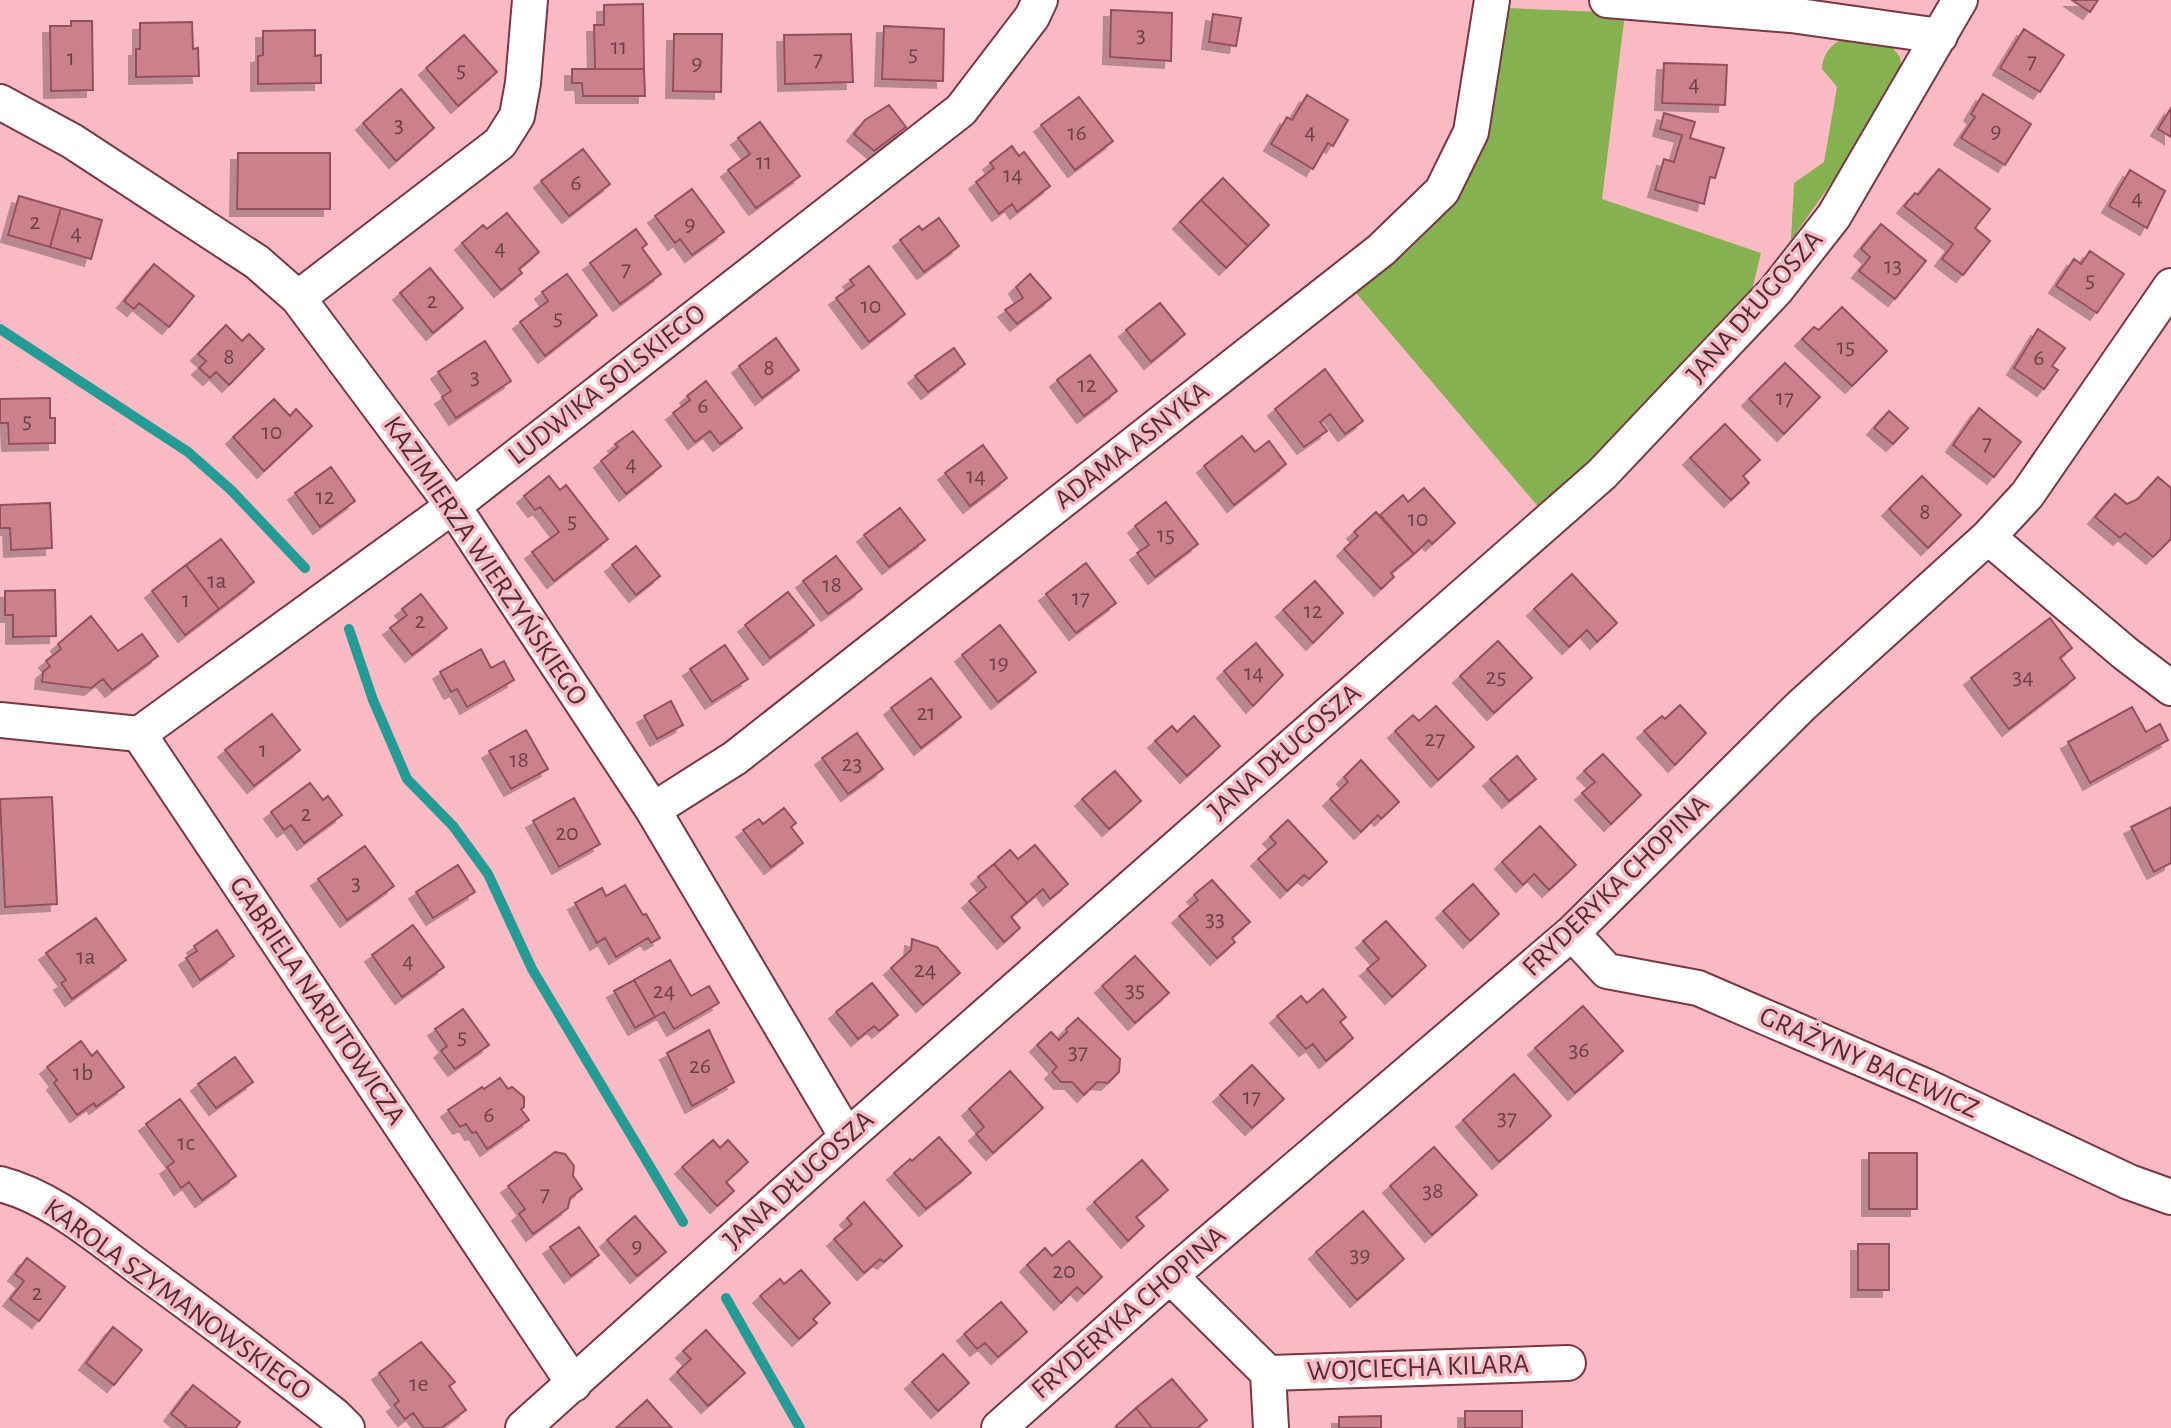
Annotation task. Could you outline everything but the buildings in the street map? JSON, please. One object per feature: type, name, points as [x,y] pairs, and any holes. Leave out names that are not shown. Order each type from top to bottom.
[{"type":"street","points":[[298,298],[500,143],[517,116],[530,0]]},
{"type":"street","name":"LUDWIKA SOLSKIEGO","points":[[139,734],[453,506],[961,110],[1032,17],[1040,0]]},
{"type":"street","name":"ADAMA ASNYKA","points":[[653,810],[735,758],[1392,240],[1442,191],[1471,132],[1492,0]]},
{"type":"street","points":[[1607,0],[1791,15],[1940,36]]},
{"type":"street","name":"JANA DŁUGOSZA","points":[[523,1428],[847,1137],[1602,474],[1776,290],[1834,216],[1960,0]]},
{"type":"street","name":"KAZIMIERZA WIERZYŃSKIEGO","points":[[0,102],[72,141],[257,262],[298,298],[453,506],[653,810],[847,1137]]},
{"type":"street","name":"FRYDERYKA CHOPINA","points":[[999,1428],[1170,1276],[1572,933],[1802,705],[1988,537],[2027,495],[2171,286]]},
{"type":"street","points":[[1988,537],[2126,654],[2171,688]]},
{"type":"street","points":[[0,720],[139,734]]},
{"type":"street","name":"GABRIELA NARUTOWICZA","points":[[139,734],[574,1384]]},
{"type":"street","name":"GRAŻYNY BACEWICZ","points":[[1572,933],[1607,971],[1698,988],[1925,1086],[2129,1182],[2171,1197]]},
{"type":"street","name":"KAROLA SZYMANOWSKIEGO","points":[[0,1184],[27,1191],[98,1238],[239,1340],[347,1428]]},
{"type":"street","name":"WOJCIECHA KILARA","points":[[1170,1276],[1268,1373],[1271,1428]]},
{"type":"street","name":"WOJCIECHA KILARA","points":[[1268,1373],[1568,1363]]},
{"type":"green space","points":[[1485,7],[1625,13],[1602,199],[1761,253],[1748,307],[1541,510],[1351,287],[1450,201]]},
{"type":"green space","points":[[1858,32],[1885,38],[1900,57],[1904,81],[1791,240],[1794,183],[1824,162],[1837,87],[1822,69],[1823,61],[1829,49]]},
{"type":"waterway","points":[[0,329],[188,452],[231,490],[305,568]]},
{"type":"waterway","points":[[349,629],[373,700],[407,779],[453,826],[488,874],[532,969],[683,1222]]},
{"type":"waterway","points":[[726,1298],[800,1428]]}]
